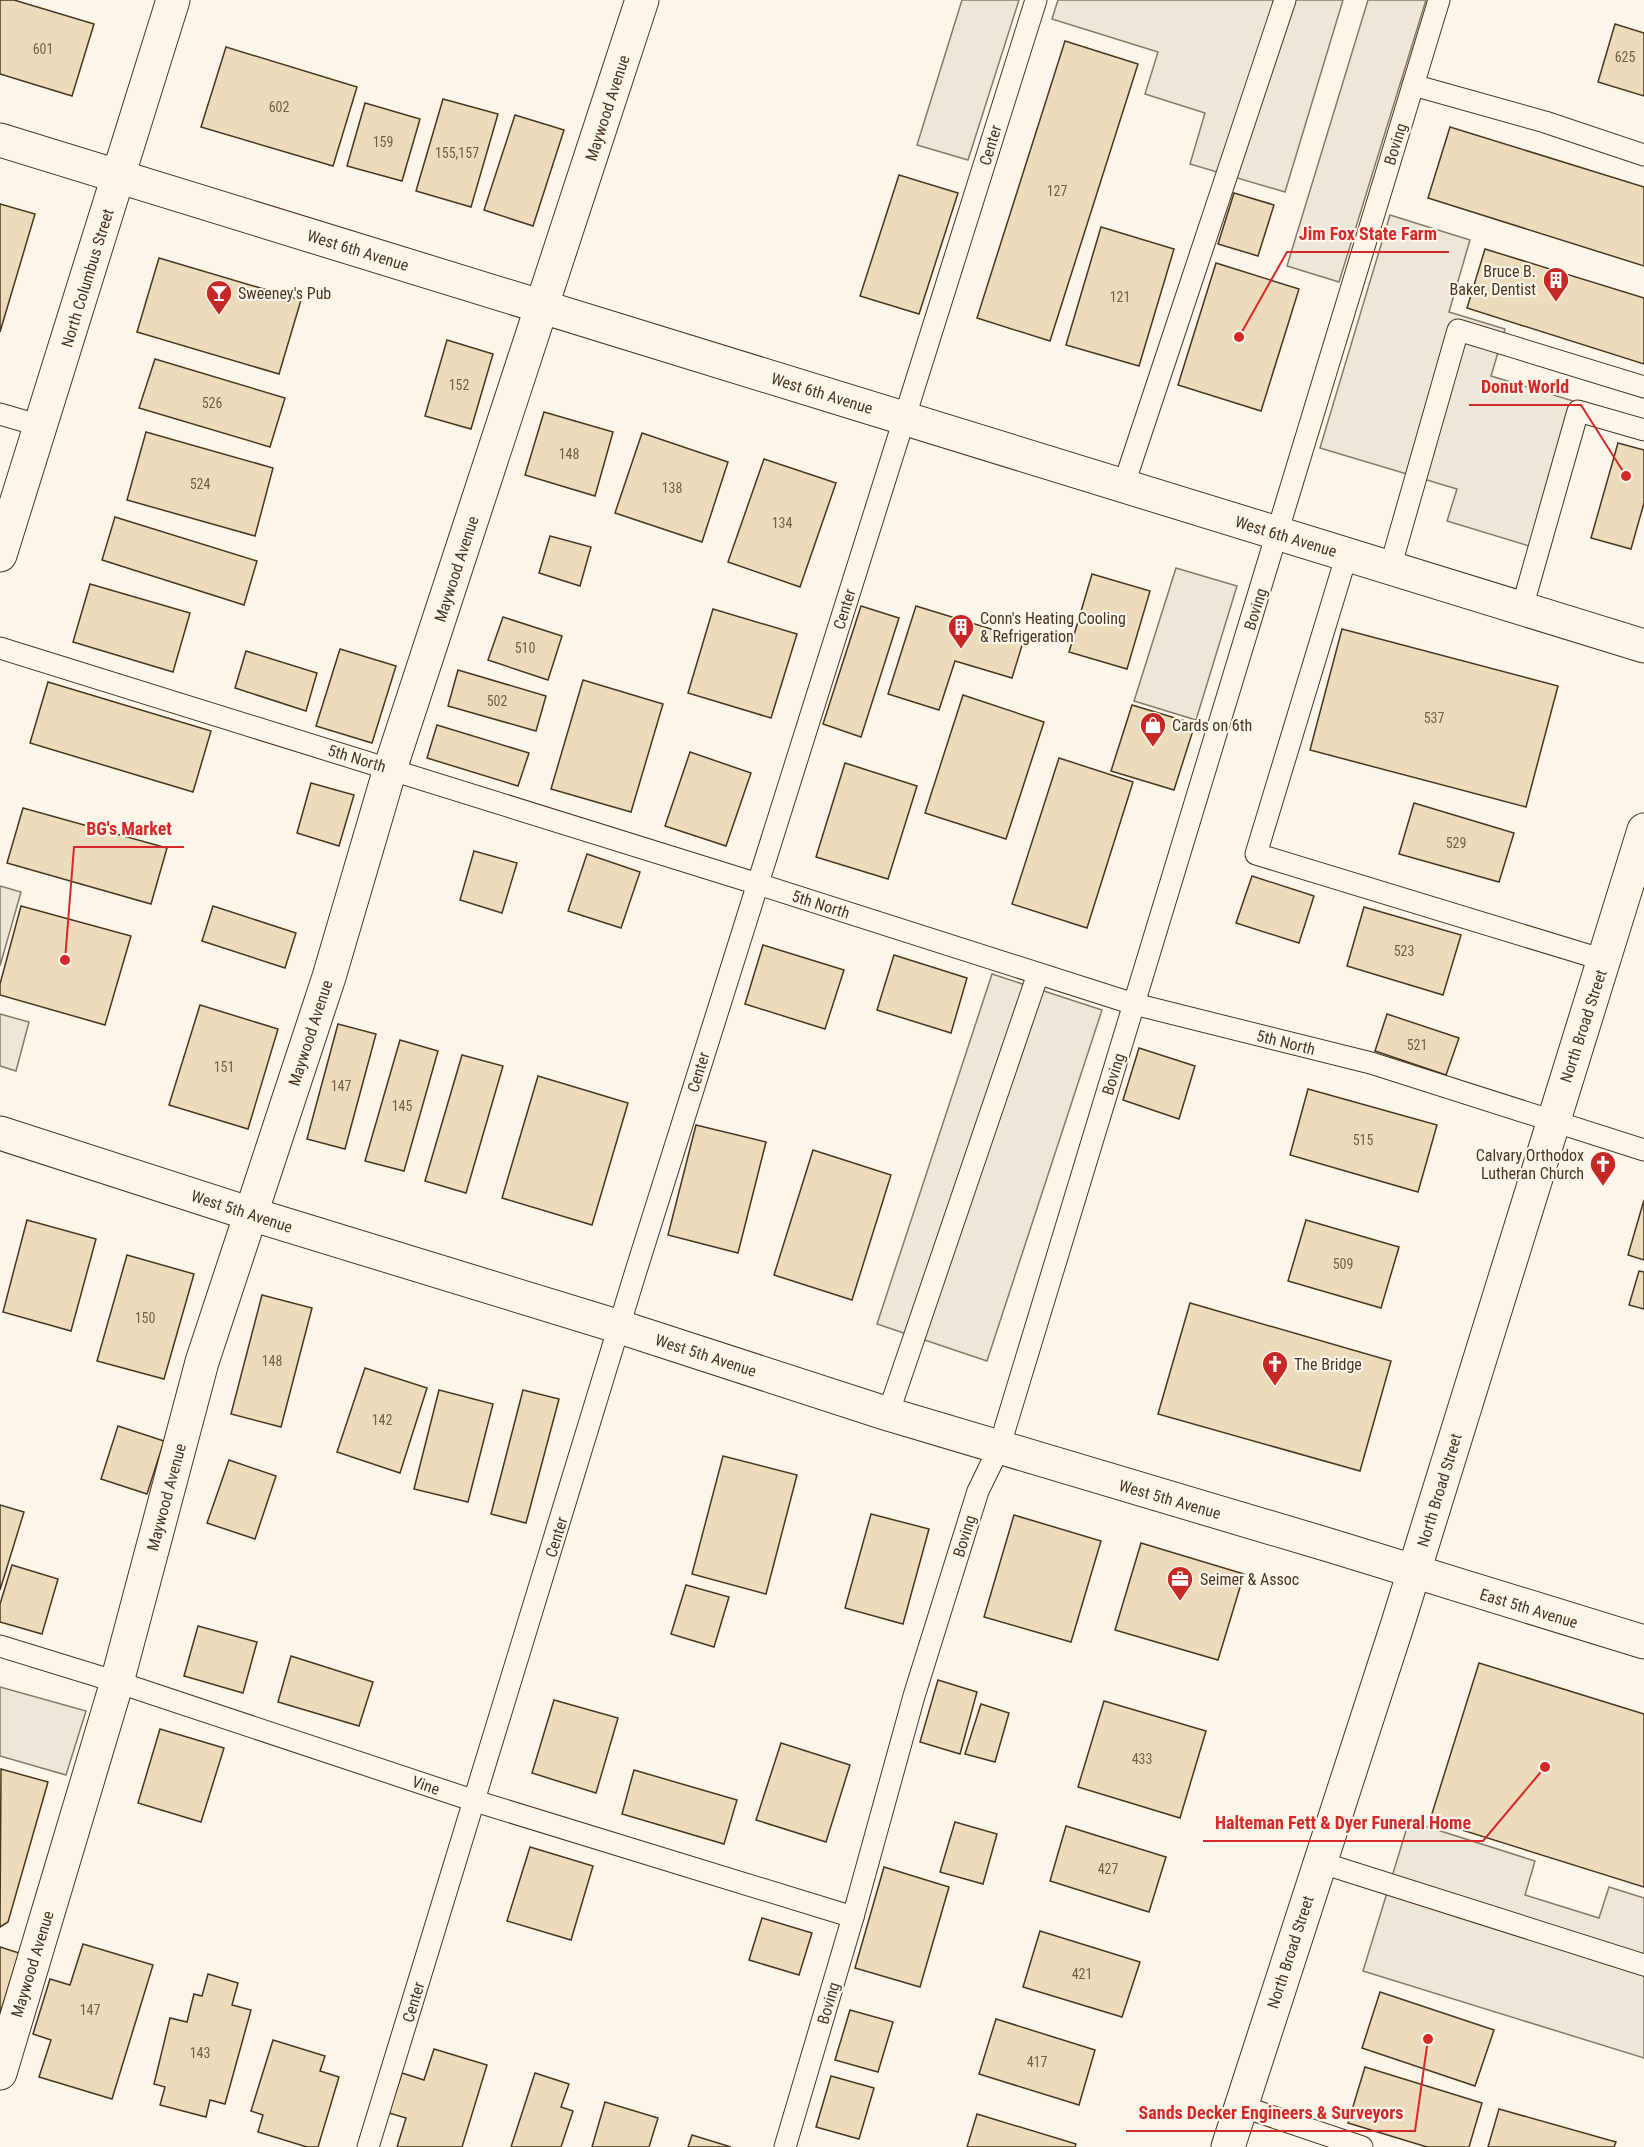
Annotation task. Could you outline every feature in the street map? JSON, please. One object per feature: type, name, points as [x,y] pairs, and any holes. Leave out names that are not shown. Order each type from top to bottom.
[{"type":"street","name":"North Columbus Street","points":[[0,555],[173,0]]},
{"type":"street","name":"Maywood Avenue","points":[[0,2073],[117,1682],[202,1362],[329,977],[390,769],[642,0]]},
{"type":"street","name":"West 6th Avenue","points":[[0,140],[120,175],[1123,487],[1644,646]]},
{"type":"street","name":"North Broad Street","points":[[1228,2147],[1413,1571],[1604,960],[1638,874],[1644,830]]},
{"type":"street","name":"West 5th Avenue","points":[[0,1133],[251,1214],[620,1327],[888,1414],[1413,1571]]},
{"type":"street","name":"East 5th Avenue","points":[[1413,1571],[1644,1642]]},
{"type":"lane","name":"Center","points":[[368,2147],[620,1327],[1036,0]]},
{"type":"lane","points":[[1123,487],[1285,0]]},
{"type":"lane","name":"Boving","points":[[785,2147],[853,1917],[914,1696],[974,1502],[999,1448],[1439,0]]},
{"type":"lane","points":[[1413,85],[1545,122],[1644,154]]},
{"type":"lane","points":[[1390,568],[1458,330],[1644,387]]},
{"type":"lane","points":[[1522,608],[1578,411],[1644,430]]},
{"type":"lane","points":[[0,414],[41,426]]},
{"type":"lane","points":[[1347,554],[1256,854],[1604,960]]},
{"type":"lane","name":"5th North","points":[[0,648],[758,884],[1134,1004],[1371,1063],[1644,1150]]},
{"type":"lane","points":[[888,1414],[1038,974]]},
{"type":"lane","name":"Vine","points":[[0,1646],[117,1682],[475,1802],[853,1917]]},
{"type":"lane","points":[[1319,1862],[1644,1965]]},
{"type":"lane","points":[[1241,2106],[1362,2147]]},
{"type":"shaded area","points":[[962,0],[1019,0],[968,160],[917,145]]},
{"type":"shaded area","points":[[1058,0],[1343,0],[1285,192],[1190,164],[1205,113],[1145,94],[1158,52],[1052,19]]},
{"type":"shaded area","points":[[1368,0],[1426,0],[1339,282],[1287,266]]},
{"type":"shaded area","points":[[1390,215],[1470,240],[1449,312],[1505,329],[1491,376],[1583,404],[1539,549],[1447,521],[1457,489],[1320,448]]},
{"type":"shaded area","points":[[1176,568],[1237,586],[1196,720],[1134,701]]},
{"type":"shaded area","points":[[0,886],[21,892],[0,966]]},
{"type":"shaded area","points":[[992,974],[1102,1010],[987,1361],[877,1324]]},
{"type":"shaded area","points":[[0,1014],[29,1022],[16,1071],[0,1066]]},
{"type":"shaded area","points":[[0,1687],[86,1711],[66,1775],[0,1756]]},
{"type":"shaded area","points":[[1409,1821],[1535,1861],[1525,1895],[1599,1918],[1609,1887],[1644,1898],[1644,2058],[1363,1971]]},
{"type":"building","points":[[0,0],[14,0],[94,24],[72,96],[0,74]]},
{"type":"building","points":[[1615,24],[1644,33],[1644,96],[1598,82]]},
{"type":"building","points":[[1065,41],[1138,64],[1050,341],[977,318]]},
{"type":"building","points":[[226,47],[357,87],[333,166],[201,127]]},
{"type":"building","points":[[443,99],[498,114],[471,207],[416,191]]},
{"type":"building","points":[[365,103],[420,119],[402,181],[347,166]]},
{"type":"building","points":[[515,115],[564,130],[533,226],[484,210]]},
{"type":"building","points":[[1450,127],[1644,187],[1644,266],[1428,198]]},
{"type":"building","points":[[899,175],[958,193],[919,314],[860,296]]},
{"type":"building","points":[[1234,193],[1274,205],[1258,256],[1218,244]]},
{"type":"building","points":[[0,204],[35,214],[0,332]]},
{"type":"building","points":[[1101,227],[1174,249],[1139,366],[1066,345]]},
{"type":"building","name":"Bruce B. Baker, Dentist","points":[[1485,249],[1644,298],[1644,364],[1467,308]]},
{"type":"building","name":"Sweeney's Pub","points":[[159,258],[301,300],[279,374],[137,332]]},
{"type":"building","points":[[1216,263],[1299,289],[1261,411],[1178,385]]},
{"type":"building","points":[[447,340],[493,354],[471,429],[425,416]]},
{"type":"building","points":[[155,359],[285,398],[270,447],[139,408]]},
{"type":"building","points":[[544,412],[613,432],[595,496],[525,475]]},
{"type":"building","points":[[146,432],[273,468],[255,536],[127,500]]},
{"type":"building","points":[[642,433],[728,462],[702,542],[615,513]]},
{"type":"building","points":[[1618,443],[1644,450],[1644,503],[1631,549],[1591,538]]},
{"type":"building","points":[[764,459],[836,483],[800,587],[728,562]]},
{"type":"building","points":[[115,517],[257,561],[244,605],[102,560]]},
{"type":"building","points":[[550,536],[591,547],[580,586],[539,573]]},
{"type":"building","points":[[1092,574],[1150,591],[1127,669],[1069,652]]},
{"type":"building","points":[[90,584],[190,613],[173,672],[73,642]]},
{"type":"building","points":[[861,606],[899,618],[861,737],[823,724]]},
{"type":"building","name":"Conn's Heating Cooling & Refrigeration","points":[[916,606],[1024,639],[1012,678],[955,661],[939,710],[888,694]]},
{"type":"building","points":[[713,609],[797,634],[771,718],[688,693]]},
{"type":"building","points":[[503,617],[562,636],[548,680],[488,660]]},
{"type":"building","points":[[1342,629],[1558,686],[1526,807],[1310,750]]},
{"type":"building","points":[[340,649],[396,666],[372,743],[316,726]]},
{"type":"building","points":[[246,651],[317,673],[306,711],[235,688]]},
{"type":"building","points":[[458,670],[546,696],[536,731],[448,706]]},
{"type":"building","points":[[583,680],[663,704],[631,812],[551,789]]},
{"type":"building","points":[[48,682],[211,731],[193,792],[30,743]]},
{"type":"building","points":[[963,695],[1044,722],[1006,839],[925,813]]},
{"type":"building","name":"Cards on 6th","points":[[1132,705],[1195,724],[1174,790],[1111,771]]},
{"type":"building","points":[[437,725],[529,753],[518,786],[427,758]]},
{"type":"building","points":[[690,752],[751,773],[726,846],[665,826]]},
{"type":"building","points":[[1059,758],[1133,782],[1087,928],[1012,904]]},
{"type":"building","points":[[845,763],[917,786],[888,879],[816,857]]},
{"type":"building","points":[[311,783],[354,795],[339,846],[297,833]]},
{"type":"building","points":[[1414,803],[1514,833],[1499,882],[1399,854]]},
{"type":"building","points":[[23,808],[167,848],[151,904],[7,863]]},
{"type":"building","points":[[474,851],[517,863],[502,913],[460,900]]},
{"type":"building","points":[[587,854],[640,872],[621,928],[568,911]]},
{"type":"building","points":[[1252,876],[1314,896],[1299,943],[1236,923]]},
{"type":"building","points":[[21,906],[131,936],[105,1025],[0,995],[0,984]]},
{"type":"building","points":[[213,906],[296,933],[285,968],[202,941]]},
{"type":"building","points":[[1364,907],[1461,935],[1443,995],[1347,966]]},
{"type":"building","points":[[763,945],[844,970],[825,1029],[745,1004]]},
{"type":"building","points":[[894,955],[967,978],[951,1033],[877,1010]]},
{"type":"building","points":[[200,1005],[278,1029],[248,1129],[169,1105]]},
{"type":"building","points":[[1387,1014],[1459,1038],[1446,1075],[1375,1051]]},
{"type":"building","points":[[338,1024],[376,1034],[345,1149],[307,1139]]},
{"type":"building","points":[[400,1040],[438,1051],[404,1171],[365,1161]]},
{"type":"building","points":[[1139,1048],[1195,1066],[1179,1119],[1123,1100]]},
{"type":"building","points":[[462,1055],[503,1066],[466,1193],[425,1181]]},
{"type":"building","points":[[538,1076],[628,1103],[592,1225],[502,1198]]},
{"type":"building","points":[[1308,1089],[1437,1125],[1418,1192],[1290,1155]]},
{"type":"building","points":[[696,1125],[766,1142],[738,1253],[668,1235]]},
{"type":"building","points":[[813,1150],[891,1175],[852,1300],[774,1275]]},
{"type":"building","points":[[1644,1200],[1644,1260],[1628,1255]]},
{"type":"building","points":[[27,1220],[96,1239],[71,1331],[3,1312]]},
{"type":"building","points":[[1306,1220],[1399,1247],[1381,1308],[1288,1281]]},
{"type":"building","points":[[127,1255],[194,1274],[164,1379],[97,1361]]},
{"type":"building","points":[[1639,1271],[1644,1272],[1644,1309],[1629,1305]]},
{"type":"building","points":[[262,1295],[312,1308],[281,1427],[231,1414]]},
{"type":"building","name":"The Bridge","points":[[1190,1303],[1391,1361],[1360,1471],[1158,1414]]},
{"type":"building","points":[[365,1368],[427,1388],[400,1473],[337,1452]]},
{"type":"building","points":[[439,1390],[493,1404],[468,1502],[414,1489]]},
{"type":"building","points":[[523,1390],[559,1399],[526,1523],[491,1514]]},
{"type":"building","points":[[118,1426],[164,1441],[147,1494],[101,1479]]},
{"type":"building","points":[[723,1456],[797,1475],[766,1594],[692,1574]]},
{"type":"building","points":[[229,1460],[276,1476],[255,1539],[207,1523]]},
{"type":"building","points":[[0,1505],[24,1512],[0,1590]]},
{"type":"building","points":[[871,1514],[929,1529],[903,1624],[845,1608]]},
{"type":"building","points":[[1014,1515],[1101,1541],[1071,1642],[984,1617]]},
{"type":"building","name":"Seimer & Assoc","points":[[1141,1543],[1244,1574],[1218,1660],[1115,1630]]},
{"type":"building","points":[[12,1565],[58,1579],[42,1634],[0,1622],[0,1604]]},
{"type":"building","points":[[686,1585],[729,1597],[714,1647],[671,1634]]},
{"type":"building","points":[[198,1626],[257,1642],[243,1693],[184,1676]]},
{"type":"building","points":[[291,1656],[373,1682],[359,1726],[278,1702]]},
{"type":"building","points":[[1479,1663],[1644,1714],[1644,1887],[1430,1820]]},
{"type":"building","points":[[938,1680],[977,1692],[960,1754],[920,1742]]},
{"type":"building","points":[[554,1700],[618,1718],[596,1793],[532,1773]]},
{"type":"building","points":[[1104,1701],[1206,1731],[1180,1818],[1078,1787]]},
{"type":"building","points":[[981,1704],[1009,1713],[995,1762],[965,1754]]},
{"type":"building","points":[[160,1729],[224,1748],[201,1822],[138,1803]]},
{"type":"building","points":[[781,1743],[850,1765],[826,1842],[756,1820]]},
{"type":"building","points":[[1,1769],[48,1782],[8,1922],[0,1927]]},
{"type":"building","points":[[634,1770],[737,1800],[724,1844],[622,1814]]},
{"type":"building","points":[[955,1822],[997,1834],[983,1884],[940,1872]]},
{"type":"building","points":[[1066,1826],[1166,1857],[1149,1912],[1050,1881]]},
{"type":"building","points":[[530,1847],[593,1866],[571,1940],[507,1921]]},
{"type":"building","points":[[884,1867],[949,1887],[920,1987],[855,1968]]},
{"type":"building","points":[[762,1918],[812,1933],[799,1975],[749,1960]]},
{"type":"building","points":[[1040,1931],[1140,1962],[1122,2017],[1023,1987]]},
{"type":"building","points":[[83,1944],[153,1965],[112,2099],[39,2077],[51,2040],[33,2034],[50,1979],[70,1985]]},
{"type":"building","points":[[0,1947],[19,1953],[0,2014]]},
{"type":"building","points":[[208,1974],[238,1983],[232,2005],[251,2010],[225,2104],[210,2100],[206,2117],[160,2105],[165,2087],[154,2084],[170,2018],[187,2022],[194,1994],[202,1996]]},
{"type":"building","points":[[1380,1992],[1494,2030],[1475,2086],[1362,2048]]},
{"type":"building","points":[[850,2010],[893,2022],[878,2072],[835,2060]]},
{"type":"building","points":[[996,2019],[1095,2050],[1079,2105],[979,2074]]},
{"type":"building","points":[[273,2040],[325,2056],[320,2071],[339,2077],[318,2147],[307,2147],[258,2132],[263,2115],[251,2111]]},
{"type":"building","points":[[434,2049],[487,2065],[462,2147],[397,2147],[406,2118],[389,2113],[402,2073],[424,2080]]},
{"type":"building","points":[[1365,2067],[1482,2103],[1469,2147],[1427,2147],[1348,2123]]},
{"type":"building","points":[[535,2073],[569,2084],[561,2107],[573,2111],[561,2147],[511,2147]]},
{"type":"building","points":[[831,2076],[874,2088],[859,2139],[816,2127]]},
{"type":"building","points":[[605,2102],[658,2118],[649,2147],[592,2147]]},
{"type":"building","points":[[1499,2109],[1616,2142],[1614,2147],[1488,2147]]},
{"type":"building","points":[[977,2114],[1076,2144],[1075,2147],[967,2147]]},
{"type":"building","points":[[692,2135],[731,2147],[688,2147]]},
{"type":"place","name":"Bruce B. Baker, Dentist","points":[[1556,303]]},
{"type":"place","name":"Sweeney's Pub","points":[[219,316]]},
{"type":"place","name":"Jim Fox State Farm","points":[[1239,337]]},
{"type":"place","name":"Donut World","points":[[1626,476]]},
{"type":"place","name":"Conn's Heating Cooling & Refrigeration","points":[[961,650]]},
{"type":"place","name":"Cards on 6th","points":[[1153,748]]},
{"type":"place","name":"BG's Market","points":[[65,960]]},
{"type":"place","name":"Calvary Orthodox Lutheran Church","points":[[1603,1187]]},
{"type":"place","name":"The Bridge","points":[[1275,1387]]},
{"type":"place","name":"Seimer & Assoc","points":[[1180,1602]]},
{"type":"place","name":"Halteman Fett & Dyer Funeral Home","points":[[1545,1767]]},
{"type":"place","name":"Sands Decker Engineers & Surveyors","points":[[1428,2039]]}]
